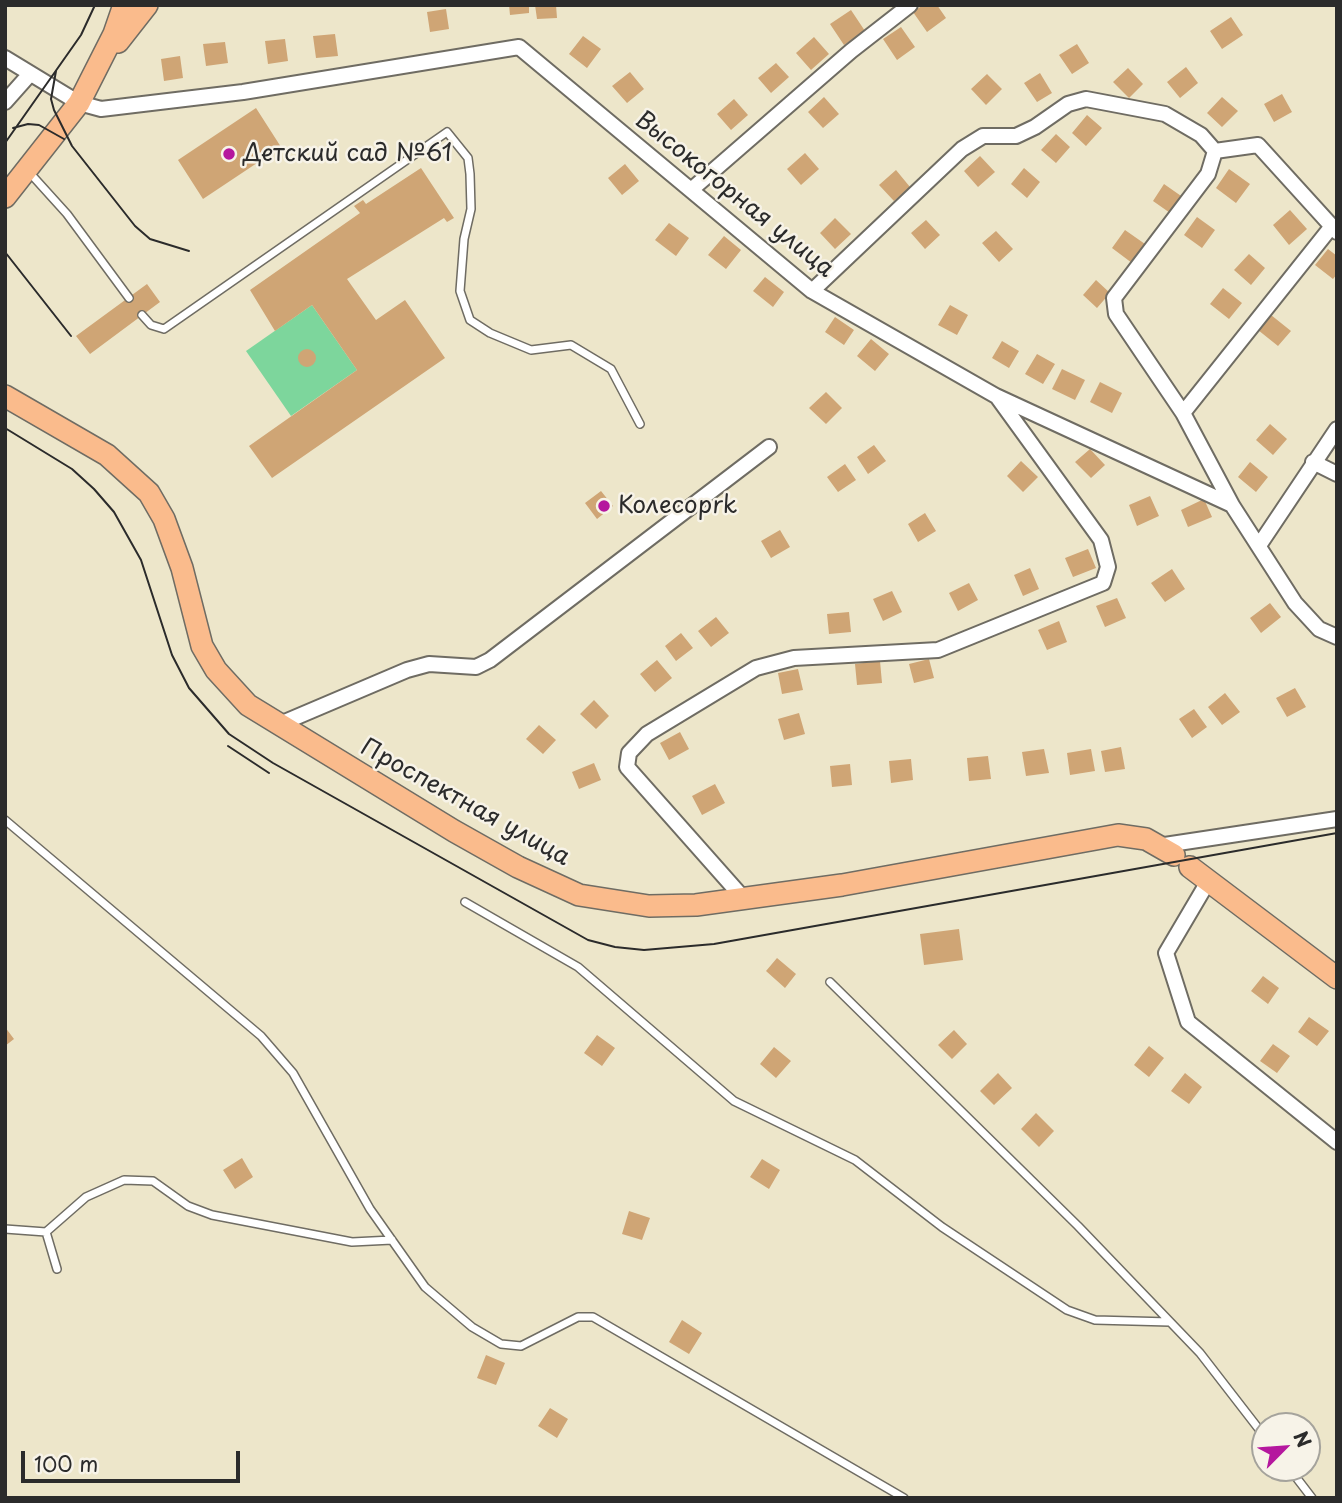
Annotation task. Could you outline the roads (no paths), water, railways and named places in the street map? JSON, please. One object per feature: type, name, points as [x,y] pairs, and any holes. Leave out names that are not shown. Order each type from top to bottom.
[{"type":"main road","points":[[5,197],[79,103],[114,34],[124,5]]},
{"type":"main road","points":[[98,67],[147,5]]},
{"type":"main road","name":"Проспектная улица","points":[[5,396],[107,455],[149,493],[164,519],[182,568],[202,646],[216,670],[240,697],[454,831],[518,867],[579,895],[669,908],[842,885],[1096,838],[1132,837],[1146,839],[1209,880],[1337,978]]},
{"type":"street","points":[[691,190],[850,51],[910,5]]},
{"type":"street","name":"Высокогорная улица","points":[[5,58],[90,109],[101,109],[229,94],[519,47],[811,291],[996,396],[1232,505],[1260,544],[1274,576],[1295,603],[1319,629],[1337,637]]},
{"type":"street","points":[[5,102],[28,74]]},
{"type":"street","points":[[811,291],[962,149],[983,136],[1016,136],[1035,127],[1068,104],[1086,99],[1165,114],[1200,135],[1215,150]]},
{"type":"street","points":[[1183,413],[1334,229],[1258,145],[1215,150]]},
{"type":"street","points":[[1215,150],[1208,174],[1114,298],[1116,314],[1183,413],[1232,505]]},
{"type":"street","points":[[744,899],[627,767],[629,753],[647,734],[756,668],[794,658],[938,650],[1104,583],[1108,567],[1101,540],[996,396]]},
{"type":"street","points":[[1260,544],[1337,429]]},
{"type":"street","points":[[280,724],[407,670],[429,664],[476,667],[490,660],[769,447]]},
{"type":"street","points":[[1313,462],[1337,474]]},
{"type":"street","points":[[1174,856],[1337,819]]},
{"type":"street","points":[[1209,880],[1166,953],[1188,1022],[1337,1142]]},
{"type":"lane","points":[[142,315],[151,325],[164,329],[447,132],[468,158],[470,174],[471,209],[464,239],[460,291],[470,320],[491,333],[531,350],[571,345],[611,369],[640,424]]},
{"type":"lane","points":[[26,169],[66,214],[129,298]]},
{"type":"lane","points":[[5,820],[261,1037],[293,1073],[370,1209],[425,1287],[472,1326],[501,1344],[521,1346],[578,1317],[593,1317],[904,1498]]},
{"type":"lane","points":[[465,902],[578,967],[734,1101],[855,1160],[942,1227],[1067,1310],[1095,1320],[1170,1322]]},
{"type":"lane","points":[[830,982],[1078,1226],[1200,1353],[1251,1419]]},
{"type":"lane","points":[[5,1229],[46,1232],[86,1197],[124,1180],[153,1181],[188,1206],[212,1215],[352,1242],[392,1240]]},
{"type":"lane","points":[[46,1232],[57,1269]]},
{"type":"lane","points":[[1300,1482],[1312,1498]]},
{"type":"tram line","points":[[5,143],[81,35],[95,5]]},
{"type":"tram line","points":[[56,71],[51,99],[72,146],[135,226],[150,239],[189,251]]},
{"type":"tram line","points":[[13,128],[28,124],[39,125],[64,139]]},
{"type":"tram line","points":[[5,252],[71,336]]},
{"type":"tram line","points":[[5,428],[72,469],[114,512],[141,560],[172,655],[189,688],[229,734],[273,763],[588,940],[615,947],[644,950],[714,944],[1337,833]]},
{"type":"tram line","points":[[228,746],[269,773]]},
{"type":"place","name":"Детский сад №61","points":[[229,154]]},
{"type":"place","name":"Колесоprk","points":[[604,506]]}]
